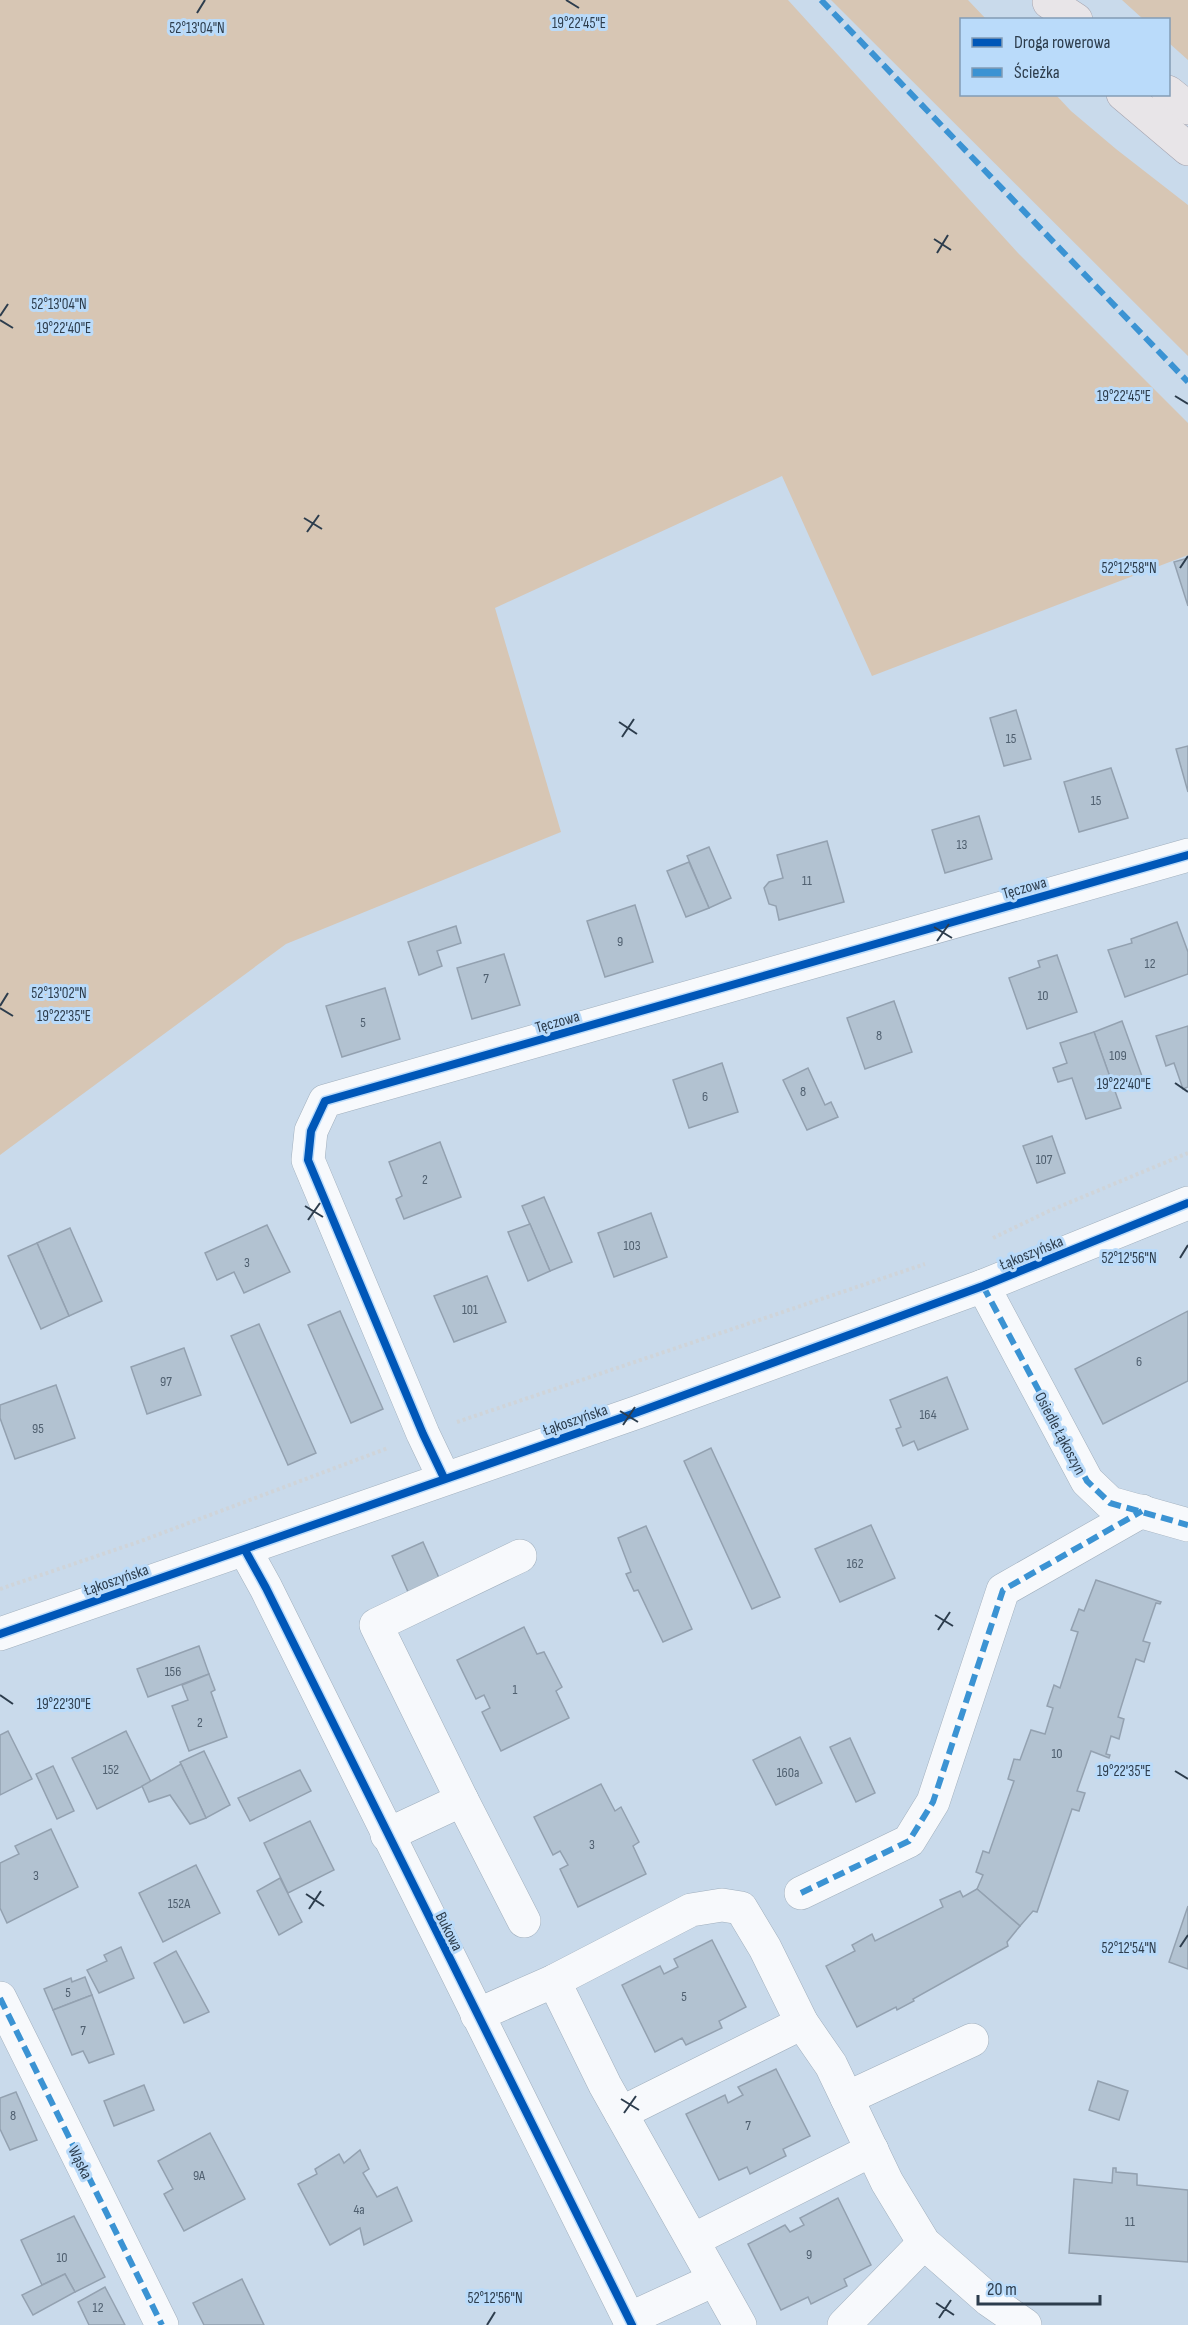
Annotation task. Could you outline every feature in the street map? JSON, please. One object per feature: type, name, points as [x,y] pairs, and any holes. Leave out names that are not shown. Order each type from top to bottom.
[{"type":"main road","points":[[1170,94],[1188,108]]},
{"type":"main road","points":[[1125,96],[1188,149]]},
{"type":"street","name":"Tęczowa","points":[[444,1478],[423,1434],[308,1160],[310,1131],[325,1101],[1188,855]]},
{"type":"street","name":"Łąkoszyńska","points":[[0,1634],[638,1412],[983,1286],[1188,1203]]},
{"type":"street","name":"Osiedle Łąkoszyn","points":[[983,1286],[1087,1481],[1110,1503],[1188,1525]]},
{"type":"street","points":[[801,1893],[909,1841],[933,1802],[1003,1590],[1142,1511]]},
{"type":"street","name":"Bukowa","points":[[245,1550],[631,2322]]},
{"type":"street","points":[[520,1556],[376,1625],[524,1922]]},
{"type":"street","points":[[387,1835],[462,1800]]},
{"type":"street","points":[[477,2015],[554,1981],[691,1911],[722,1905],[741,1908],[765,1948],[802,2023],[831,2065],[887,2182],[924,2243],[1018,2323]]},
{"type":"street","points":[[554,1981],[621,2113],[740,2325]]},
{"type":"street","name":"Wąska","points":[[0,1998],[162,2325]]},
{"type":"street","points":[[621,2113],[802,2023]]},
{"type":"street","points":[[847,2098],[972,2040]]},
{"type":"street","points":[[693,2240],[872,2150]]},
{"type":"street","points":[[844,2325],[924,2243]]},
{"type":"street","points":[[631,2322],[714,2280]]},
{"type":"path","points":[[985,1242],[1049,1210],[1188,1153]]},
{"type":"path","points":[[0,1589],[259,1497],[423,1434],[929,1263]]},
{"type":"shaded area","points":[[0,0],[788,0],[1018,253],[1188,423],[1188,555],[872,676],[782,476],[495,608],[561,832],[286,944],[0,1155]]},
{"type":"shaded area","points":[[831,0],[968,0],[985,18],[960,18],[960,96],[1057,96],[1116,149],[1188,205],[1188,356]]},
{"type":"shaded area","points":[[1122,0],[1188,0],[1188,60],[1170,44],[1170,18],[1142,18]]},
{"type":"building","points":[[1188,558],[1188,606],[1174,562]]},
{"type":"building","points":[[1016,710],[1031,759],[1004,766],[990,718]]},
{"type":"building","points":[[1188,746],[1188,792],[1176,749]]},
{"type":"building","points":[[1111,768],[1128,818],[1079,832],[1064,782]]},
{"type":"building","points":[[979,816],[992,859],[945,873],[932,830]]},
{"type":"building","points":[[827,841],[844,902],[779,920],[776,906],[769,904],[764,888],[769,882],[783,878],[777,855]]},
{"type":"building","points":[[709,847],[731,898],[709,908],[687,856]]},
{"type":"building","points":[[689,862],[709,908],[686,917],[667,871]]},
{"type":"building","points":[[635,905],[653,962],[605,977],[587,921]]},
{"type":"building","points":[[1177,922],[1188,952],[1188,974],[1125,997],[1108,950],[1132,943],[1131,939]]},
{"type":"building","points":[[456,926],[461,943],[437,951],[442,966],[419,975],[408,942]]},
{"type":"building","points":[[504,954],[520,1005],[472,1019],[457,968]]},
{"type":"building","points":[[1057,955],[1077,1012],[1027,1029],[1009,978],[1040,967],[1038,961]]},
{"type":"building","points":[[385,988],[400,1039],[342,1057],[326,1006]]},
{"type":"building","points":[[894,1001],[912,1052],[865,1069],[847,1018]]},
{"type":"building","points":[[1122,1021],[1143,1079],[1114,1089],[1094,1032]]},
{"type":"building","points":[[1188,1026],[1188,1087],[1183,1089],[1174,1063],[1166,1066],[1156,1036]]},
{"type":"building","points":[[1094,1032],[1121,1108],[1086,1119],[1072,1078],[1058,1082],[1053,1068],[1067,1063],[1060,1043]]},
{"type":"building","points":[[722,1063],[738,1112],[689,1128],[673,1080]]},
{"type":"building","points":[[808,1068],[825,1105],[831,1102],[838,1117],[807,1130],[783,1080]]},
{"type":"building","points":[[1052,1136],[1065,1173],[1037,1183],[1023,1146]]},
{"type":"building","points":[[440,1142],[461,1197],[404,1219],[396,1199],[402,1196],[389,1162]]},
{"type":"building","points":[[544,1197],[572,1262],[550,1271],[522,1206]]},
{"type":"building","points":[[651,1213],[667,1257],[614,1277],[598,1233]]},
{"type":"building","points":[[530,1224],[550,1271],[528,1281],[508,1232]]},
{"type":"building","points":[[267,1225],[290,1272],[244,1293],[234,1272],[217,1280],[205,1253]]},
{"type":"building","points":[[70,1228],[102,1301],[69,1316],[37,1243]]},
{"type":"building","points":[[37,1243],[69,1316],[41,1329],[8,1256]]},
{"type":"building","points":[[487,1276],[506,1322],[454,1342],[434,1296]]},
{"type":"building","points":[[340,1311],[383,1409],[351,1423],[308,1325]]},
{"type":"building","points":[[1188,1311],[1188,1381],[1103,1424],[1075,1369]]},
{"type":"building","points":[[259,1324],[316,1453],[288,1465],[231,1336]]},
{"type":"building","points":[[184,1348],[201,1395],[147,1414],[131,1367]]},
{"type":"building","points":[[947,1377],[968,1429],[918,1450],[914,1441],[903,1446],[896,1429],[901,1427],[890,1400]]},
{"type":"building","points":[[56,1385],[75,1438],[15,1459],[0,1418],[0,1405]]},
{"type":"building","points":[[711,1448],[780,1597],[752,1609],[684,1461]]},
{"type":"building","points":[[871,1525],[895,1578],[840,1602],[815,1549]]},
{"type":"building","points":[[646,1526],[692,1629],[663,1642],[638,1590],[634,1591],[626,1574],[631,1572],[618,1538]]},
{"type":"building","points":[[423,1542],[440,1580],[409,1594],[392,1556]]},
{"type":"building","points":[[1096,1580],[1161,1602],[1156,1603],[1143,1641],[1150,1643],[1144,1662],[1136,1659],[1118,1717],[1124,1719],[1119,1739],[1111,1736],[1106,1754],[1110,1755],[1109,1758],[1091,1751],[1077,1791],[1085,1793],[1079,1811],[1072,1809],[1037,1912],[1033,1911],[1020,1926],[977,1889],[983,1875],[976,1872],[983,1851],[989,1853],[1014,1781],[1008,1779],[1014,1759],[1020,1760],[1031,1730],[1045,1734],[1053,1708],[1047,1706],[1054,1685],[1060,1688],[1078,1632],[1071,1630],[1079,1609],[1084,1611]]},
{"type":"building","points":[[524,1627],[537,1654],[544,1652],[562,1687],[556,1691],[569,1718],[501,1751],[482,1712],[490,1708],[484,1695],[476,1699],[457,1660]]},
{"type":"building","points":[[199,1646],[209,1674],[148,1697],[137,1669]]},
{"type":"building","points":[[209,1674],[215,1690],[211,1692],[227,1737],[189,1751],[172,1706],[188,1700],[182,1685]]},
{"type":"building","points":[[8,1731],[32,1779],[0,1795],[0,1735]]},
{"type":"building","points":[[126,1731],[151,1782],[97,1809],[72,1758]]},
{"type":"building","points":[[800,1737],[822,1783],[776,1805],[753,1760]]},
{"type":"building","points":[[850,1738],[875,1793],[856,1802],[830,1747]]},
{"type":"building","points":[[204,1751],[230,1805],[206,1818],[180,1762]]},
{"type":"building","points":[[181,1764],[206,1818],[190,1824],[170,1795],[149,1802],[142,1786]]},
{"type":"building","points":[[53,1766],[74,1811],[57,1819],[36,1774]]},
{"type":"building","points":[[300,1770],[311,1791],[250,1821],[238,1798]]},
{"type":"building","points":[[601,1784],[615,1811],[621,1807],[639,1842],[633,1846],[646,1874],[578,1907],[560,1869],[568,1865],[560,1851],[553,1855],[534,1817]]},
{"type":"building","points":[[310,1821],[334,1870],[288,1893],[264,1843]]},
{"type":"building","points":[[51,1829],[78,1887],[7,1923],[0,1908],[0,1863],[19,1854],[15,1846]]},
{"type":"building","points":[[196,1865],[220,1913],[163,1942],[139,1893]]},
{"type":"building","points":[[280,1878],[302,1922],[279,1935],[257,1891]]},
{"type":"building","points":[[977,1889],[1020,1926],[1007,1942],[1008,1946],[913,1999],[914,2001],[897,2010],[896,2007],[857,2027],[826,1966],[855,1951],[852,1945],[872,1934],[875,1941],[943,1907],[940,1900],[960,1891],[963,1897]]},
{"type":"building","points":[[1188,1906],[1188,1969],[1169,1962]]},
{"type":"building","points":[[712,1940],[746,2007],[719,2021],[722,2028],[686,2045],[682,2038],[655,2052],[622,1985],[660,1966],[664,1974],[678,1967],[674,1959]]},
{"type":"building","points":[[121,1947],[134,1978],[99,1993],[87,1970],[107,1961],[104,1955]]},
{"type":"building","points":[[176,1951],[209,2012],[184,2023],[154,1963]]},
{"type":"building","points":[[85,1977],[92,1995],[53,2010],[44,1989],[71,1978],[72,1982]]},
{"type":"building","points":[[92,1995],[114,2054],[89,2063],[83,2051],[72,2055],[53,2010]]},
{"type":"building","points":[[776,2069],[810,2136],[783,2149],[786,2156],[750,2174],[747,2167],[719,2180],[686,2114],[725,2095],[728,2103],[743,2095],[738,2087]]},
{"type":"building","points":[[1098,2081],[1128,2091],[1119,2120],[1089,2110]]},
{"type":"building","points":[[144,2085],[154,2110],[114,2126],[104,2101]]},
{"type":"building","points":[[16,2092],[37,2140],[10,2150],[0,2129],[0,2098]]},
{"type":"building","points":[[210,2133],[245,2199],[184,2231],[164,2194],[173,2189],[158,2161]]},
{"type":"building","points":[[360,2150],[369,2169],[363,2173],[377,2197],[397,2187],[412,2221],[364,2245],[360,2228],[330,2245],[298,2184],[317,2174],[315,2169],[339,2154],[344,2163]]},
{"type":"building","points":[[1113,2168],[1116,2168],[1116,2172],[1137,2174],[1137,2185],[1188,2190],[1188,2262],[1069,2253],[1074,2179],[1112,2183]]},
{"type":"building","points":[[838,2198],[871,2265],[844,2279],[847,2286],[811,2304],[808,2297],[781,2310],[748,2244],[785,2225],[790,2232],[804,2225],[800,2218]]},
{"type":"building","points":[[74,2216],[105,2277],[75,2292],[65,2274],[42,2285],[21,2240]]},
{"type":"building","points":[[65,2274],[75,2292],[33,2315],[22,2295]]},
{"type":"building","points":[[242,2279],[264,2325],[204,2325],[193,2303]]},
{"type":"building","points":[[105,2287],[125,2325],[89,2325],[78,2302]]},
{"type":"marked path","points":[[821,0],[1188,382]]},
{"type":"marked path","points":[[983,1286],[1087,1481],[1110,1503],[1188,1525]]},
{"type":"marked path","points":[[801,1893],[909,1841],[933,1802],[1003,1590],[1142,1511]]},
{"type":"marked path","points":[[0,1998],[162,2325]]},
{"type":"cycle path","points":[[444,1478],[423,1434],[308,1160],[311,1131],[325,1101],[1188,855]]},
{"type":"cycle path","points":[[0,1634],[638,1412],[983,1286],[1188,1203]]},
{"type":"cycle path","points":[[245,1550],[266,1588],[632,2325]]}]
